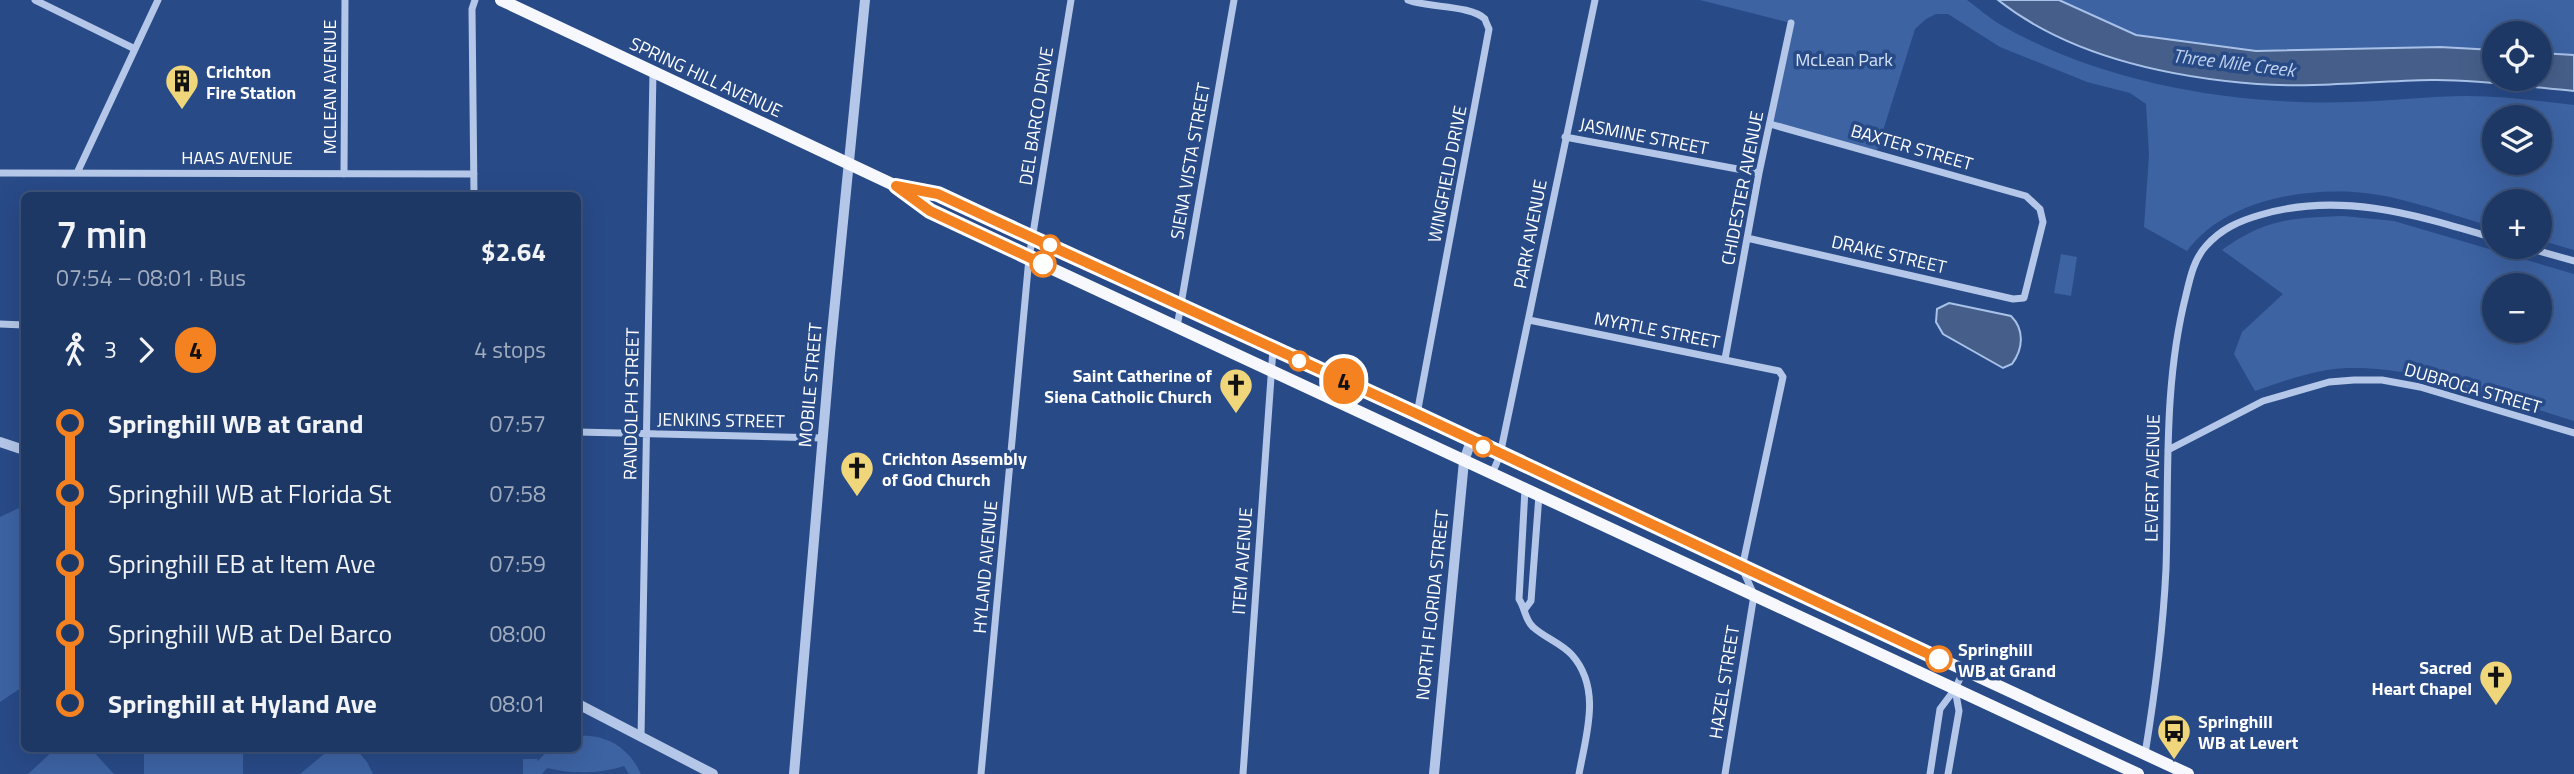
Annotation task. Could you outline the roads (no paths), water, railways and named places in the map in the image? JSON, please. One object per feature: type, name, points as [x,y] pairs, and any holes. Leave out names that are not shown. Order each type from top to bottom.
[{"type":"main road","name":"SPRING HILL AVENUE","points":[[502,0],[850,163],[896,186],[930,211],[1029,258],[2138,774]]},
{"type":"main road","name":"SPRING HILL AVENUE","points":[[896,186],[938,194],[2188,774]]},
{"type":"street","points":[[35,0],[135,48]]},
{"type":"street","points":[[77,173],[158,0]]},
{"type":"street","name":"MCLEAN AVENUE","points":[[344,174],[345,0]]},
{"type":"street","points":[[474,192],[472,9],[475,0]]},
{"type":"street","name":"MOBILE STREET","points":[[794,774],[822,438],[865,0]]},
{"type":"street","name":"DEL BARCO DRIVE","points":[[1032,237],[1071,0]]},
{"type":"street","name":"SIENA VISTA STREET","points":[[1177,327],[1234,0]]},
{"type":"street","name":"WINGFIELD DRIVE","points":[[1408,0],[1418,4],[1470,11],[1485,19],[1489,29],[1417,414]]},
{"type":"street","name":"PARK AVENUE","points":[[1492,474],[1500,455],[1595,0]]},
{"type":"street","name":"CHIDESTER AVENUE","points":[[1725,359],[1759,173],[1791,23]]},
{"type":"street","name":"RANDOLPH STREET","points":[[641,737],[653,71]]},
{"type":"street","name":"BAXTER STREET","points":[[1770,124],[2026,196],[2040,209],[2043,222],[2024,298]]},
{"type":"street","name":"JASMINE STREET","points":[[1565,137],[1759,173]]},
{"type":"street","name":"HAAS AVENUE","points":[[0,173],[474,174]]},
{"type":"street","name":"LEVERT AVENUE","points":[[2144,754],[2158,670],[2166,571],[2169,409],[2177,340],[2192,272],[2204,247],[2235,222],[2306,205],[2355,205],[2410,214],[2482,235]]},
{"type":"street","name":"HYLAND AVENUE","points":[[981,774],[1032,237]]},
{"type":"street","name":"DRAKE STREET","points":[[1747,238],[2013,299],[2024,298]]},
{"type":"street","points":[[2552,255],[2574,261]]},
{"type":"street","name":"MYRTLE STREET","points":[[1529,320],[1779,371],[1783,377],[1742,568]]},
{"type":"street","points":[[0,324],[21,324]]},
{"type":"street","name":"ITEM AVENUE","points":[[1243,774],[1273,349]]},
{"type":"street","name":"DUBROCA STREET","points":[[2168,450],[2263,401],[2329,382],[2354,380],[2382,380],[2420,387],[2574,433]]},
{"type":"street","name":"JENKINS STREET","points":[[581,432],[822,438]]},
{"type":"street","name":"NORTH FLORIDA STREET","points":[[1434,774],[1464,461],[1471,441]]},
{"type":"street","points":[[0,442],[21,449]]},
{"type":"street","points":[[1525,489],[1519,599],[1534,629],[1572,654],[1588,684],[1590,709],[1579,774]]},
{"type":"street","points":[[1525,609],[1531,601],[1539,495]]},
{"type":"street","points":[[1742,568],[1754,595]]},
{"type":"street","name":"HAZEL STREET","points":[[1725,774],[1754,595]]},
{"type":"street","points":[[1930,774],[1940,709],[1955,689],[1964,670]]},
{"type":"street","points":[[1948,774],[1959,711],[1955,689]]},
{"type":"street","points":[[581,706],[713,774]]},
{"type":"water","name":"Three Mile Creek","points":[[1998,0],[2059,0],[2136,35],[2256,51],[2440,47],[2482,49],[2482,82],[2448,80],[2279,85],[2223,81],[2121,60],[2056,36]]},
{"type":"water","points":[[2552,54],[2574,55],[2574,91],[2552,89]]},
{"type":"water","points":[[1949,303],[2011,316],[2019,327],[2021,340],[2012,364],[2003,368],[1943,334],[1936,322],[1937,309]]},
{"type":"place","name":"Crichton Fire Station","points":[[182,111]]},
{"type":"place","name":"Saint Catherine of Siena Catholic Church","points":[[1236,415]]},
{"type":"place","name":"Crichton Assembly of God Church","points":[[857,498]]},
{"type":"place","name":"Springhill WB at Grand","points":[[1939,659]]},
{"type":"place","name":"Sacred Heart Chapel","points":[[2496,707]]},
{"type":"place","name":"Springhill WB at Levert","points":[[2174,761]]},
{"type":"park label","name":"McLean Park","points":[[1844,59]]}]
